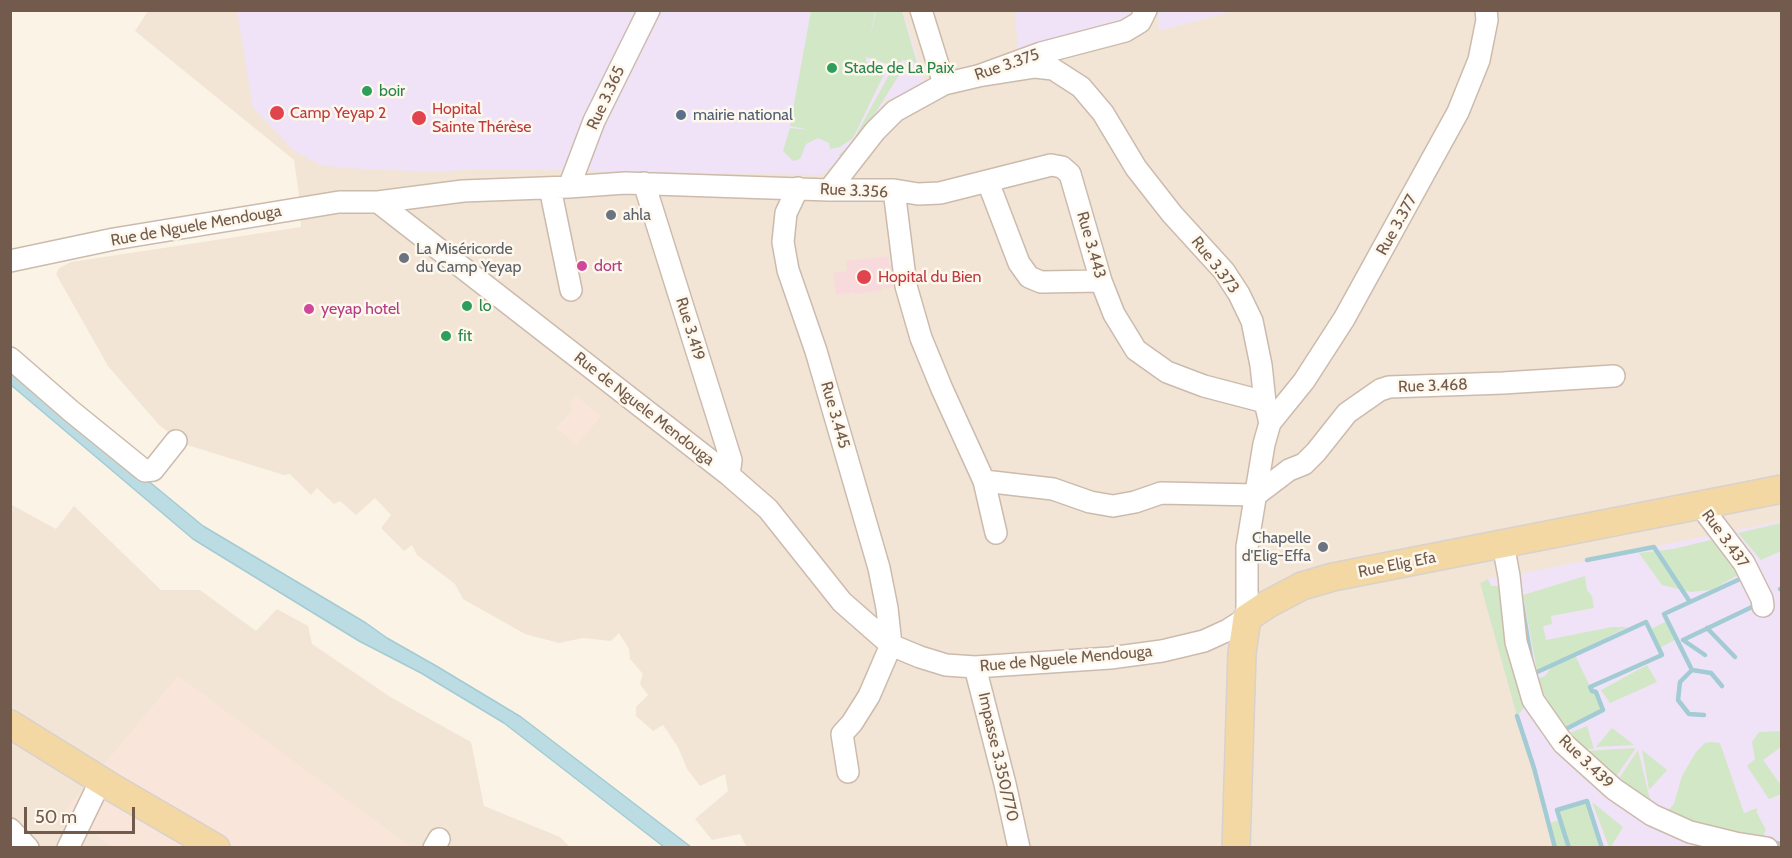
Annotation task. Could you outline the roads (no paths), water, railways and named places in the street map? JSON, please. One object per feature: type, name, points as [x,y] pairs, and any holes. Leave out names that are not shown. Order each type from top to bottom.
[{"type":"main road","name":"Rue Elig Efa","points":[[1247,618],[1302,586],[1333,577],[1782,489]]},
{"type":"main road","points":[[1236,848],[1239,690],[1247,618]]},
{"type":"main road","points":[[10,724],[216,848]]},
{"type":"street","name":"Rue 3.365","points":[[560,188],[649,10]]},
{"type":"street","points":[[921,10],[944,84]]},
{"type":"street","name":"Rue 3.375","points":[[829,190],[875,131],[895,111],[944,84],[978,76],[1041,53],[1125,31],[1140,21],[1146,10]]},
{"type":"street","name":"Rue 3.377","points":[[1270,423],[1304,381],[1344,319],[1458,112],[1479,60],[1487,20],[1486,10]]},
{"type":"street","name":"Rue 3.373","points":[[978,76],[1035,67],[1053,69],[1081,87],[1103,113],[1136,168],[1172,214],[1224,271],[1239,294],[1252,321],[1270,423],[1264,444],[1248,547],[1247,618]]},
{"type":"street","name":"Rue 3.443","points":[[894,190],[918,194],[940,193],[1051,165],[1062,167],[1070,174],[1101,281],[1114,314],[1136,350],[1167,372],[1204,386],[1265,402]]},
{"type":"street","points":[[988,182],[1019,263],[1029,277],[1041,282],[1101,281]]},
{"type":"street","name":"Rue 3.356","points":[[378,201],[463,191],[626,183],[894,190],[906,286],[921,338],[984,481],[996,533]]},
{"type":"street","name":"Rue 3.419","points":[[644,183],[731,460],[729,475]]},
{"type":"street","points":[[560,188],[571,290]]},
{"type":"street","name":"Rue 3.445","points":[[798,188],[786,213],[783,242],[788,270],[816,351],[879,568],[891,645]]},
{"type":"street","name":"Rue de Nguele Mendouga","points":[[10,261],[114,239],[339,201],[378,201],[729,475],[768,509],[842,602],[891,645],[946,665],[975,667],[1110,658],[1162,651],[1204,641],[1247,618]]},
{"type":"street","points":[[10,358],[145,471],[153,470],[176,441]]},
{"type":"street","name":"Rue 3.468","points":[[1256,495],[1289,470],[1304,464],[1347,413],[1380,390],[1396,387],[1492,384],[1614,375]]},
{"type":"street","points":[[984,481],[1053,489],[1090,502],[1113,506],[1136,502],[1161,493],[1256,495]]},
{"type":"street","name":"Rue 3.437","points":[[1700,505],[1744,563],[1762,599],[1763,606]]},
{"type":"street","name":"Rue 3.439","points":[[1503,544],[1516,642],[1533,700],[1563,742],[1614,789],[1652,815],[1690,832],[1767,848]]},
{"type":"street","points":[[848,772],[842,734],[869,696],[891,645]]},
{"type":"street","name":"Impasse 3.350/770","points":[[975,667],[1005,784],[1018,848]]},
{"type":"street","points":[[68,848],[107,784]]},
{"type":"street","points":[[84,848],[107,784]]},
{"type":"street","points":[[10,829],[28,848]]},
{"type":"water","points":[[10,367],[203,526],[521,717],[691,847],[664,847],[504,723],[421,673],[359,641],[193,539],[11,385]]},
{"type":"waterway","points":[[1587,560],[1654,547],[1690,602],[1664,614],[1692,670]]},
{"type":"waterway","points":[[1690,602],[1740,579]]},
{"type":"waterway","points":[[1522,604],[1531,658]]},
{"type":"waterway","points":[[1705,655],[1683,640],[1754,606]]},
{"type":"waterway","points":[[1535,673],[1646,622],[1662,655],[1590,687],[1596,692],[1603,710],[1564,730]]},
{"type":"waterway","points":[[1707,628],[1735,657]]},
{"type":"waterway","points":[[1704,715],[1689,714],[1678,700],[1680,682],[1692,670],[1711,673],[1722,686]]},
{"type":"waterway","points":[[1517,716],[1534,768],[1555,848]]},
{"type":"waterway","points":[[1569,848],[1557,810],[1587,801],[1602,848]]},
{"type":"waterway","points":[[1771,842],[1782,844]]},
{"type":"place","name":"Stade de La Paix","points":[[832,68]]},
{"type":"place","name":"boir","points":[[367,91]]},
{"type":"place","name":"Camp Yeyap 2","points":[[277,113]]},
{"type":"place","name":"mairie national","points":[[681,115]]},
{"type":"place","name":"Hopital Sainte Thérèse","points":[[419,118]]},
{"type":"place","name":"ahla","points":[[611,215]]},
{"type":"place","name":"La Miséricorde du Camp Yeyap","points":[[404,258]]},
{"type":"place","name":"dort","points":[[582,266]]},
{"type":"place","name":"Hopital du Bien","points":[[864,277]]},
{"type":"place","name":"lo","points":[[467,306]]},
{"type":"place","name":"yeyap hotel","points":[[309,309]]},
{"type":"place","name":"fit","points":[[446,336]]},
{"type":"place","name":"Chapelle d'Elig-Effa","points":[[1323,547]]}]
